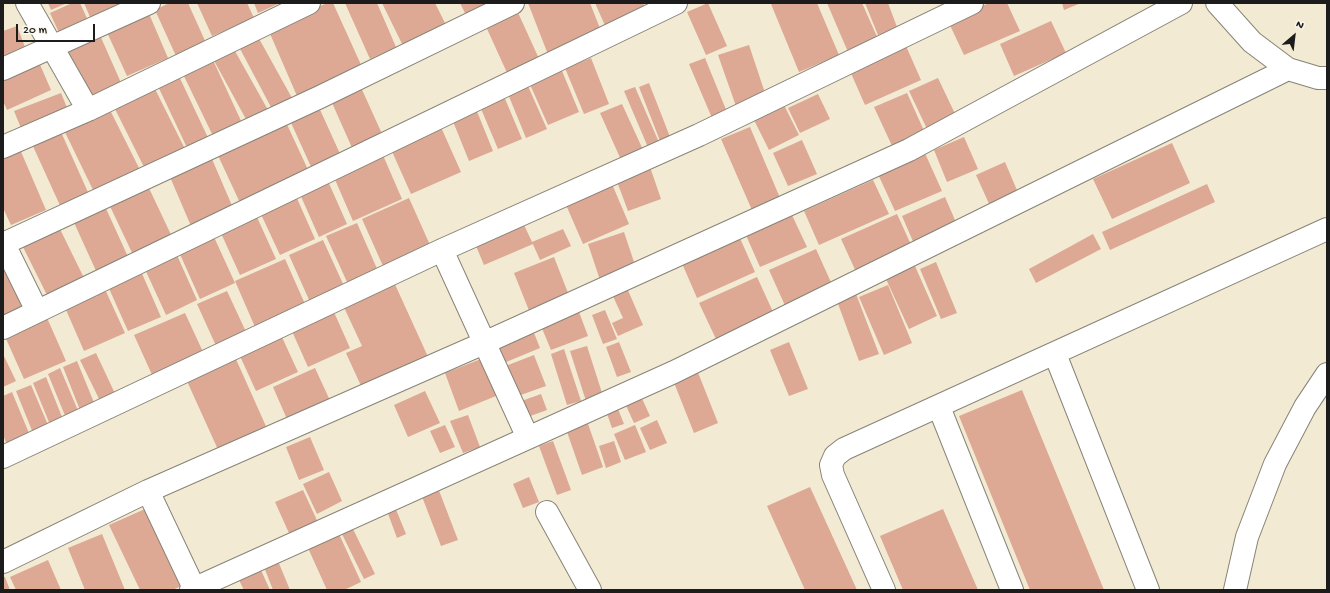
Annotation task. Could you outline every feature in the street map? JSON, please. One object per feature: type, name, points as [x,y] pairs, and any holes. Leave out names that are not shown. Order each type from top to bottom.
[{"type":"street","points":[[27,3],[88,110]]},
{"type":"street","points":[[3,69],[149,3]]},
{"type":"street","points":[[3,147],[88,110],[309,3]]},
{"type":"street","points":[[37,311],[3,243],[320,97],[513,3]]},
{"type":"street","points":[[3,328],[676,3]]},
{"type":"street","points":[[3,457],[442,250],[699,135],[972,3]]},
{"type":"street","points":[[3,562],[148,491],[484,343],[909,150],[1181,3]]},
{"type":"street","points":[[1217,3],[1252,42],[1288,69],[1318,78],[1327,78]]},
{"type":"street","points":[[148,491],[192,589],[674,372],[1288,69]]},
{"type":"street","points":[[884,590],[833,475],[831,465],[835,456],[844,449],[1327,229]]},
{"type":"street","points":[[442,250],[528,438]]},
{"type":"street","points":[[1055,354],[1148,590]]},
{"type":"street","points":[[1236,590],[1247,537],[1274,464],[1305,407],[1327,374]]},
{"type":"street","points":[[938,407],[1012,590]]},
{"type":"street","points":[[547,512],[590,590]]},
{"type":"building","points":[[48,3],[67,3],[51,10]]},
{"type":"building","points":[[72,3],[80,3],[90,25],[61,37],[50,13]]},
{"type":"building","points":[[84,3],[121,3],[124,11],[93,24]]},
{"type":"building","points":[[169,3],[188,3],[206,43],[176,56],[155,10]]},
{"type":"building","points":[[197,3],[247,3],[254,18],[212,36]]},
{"type":"building","points":[[254,3],[280,3],[258,13]]},
{"type":"building","points":[[327,3],[333,3],[362,67],[297,96],[268,29]]},
{"type":"building","points":[[345,3],[377,3],[396,47],[370,59]]},
{"type":"building","points":[[382,3],[435,3],[449,31],[406,52]]},
{"type":"building","points":[[460,3],[499,3],[467,17]]},
{"type":"building","points":[[528,3],[590,3],[603,36],[549,57]]},
{"type":"building","points":[[595,3],[643,3],[647,12],[607,30]]},
{"type":"building","points":[[708,3],[727,46],[706,55],[687,12]]},
{"type":"building","points":[[817,3],[839,55],[799,72],[771,4]]},
{"type":"building","points":[[827,3],[862,3],[878,39],[848,52]]},
{"type":"building","points":[[865,3],[888,3],[897,27],[878,35]]},
{"type":"building","points":[[989,3],[1007,3],[1020,31],[964,55],[948,21]]},
{"type":"building","points":[[1062,3],[1081,3],[1064,10]]},
{"type":"building","points":[[515,6],[540,61],[508,75],[483,20]]},
{"type":"building","points":[[147,9],[168,58],[127,76],[105,28]]},
{"type":"building","points":[[1051,21],[1066,53],[1014,76],[1000,44]]},
{"type":"building","points":[[17,26],[28,55],[3,65],[3,31]]},
{"type":"building","points":[[99,33],[122,85],[89,100],[65,48]]},
{"type":"building","points":[[257,35],[292,98],[272,109],[238,45]]},
{"type":"building","points":[[231,44],[268,110],[247,121],[211,55]]},
{"type":"building","points":[[749,45],[767,99],[737,109],[718,55]]},
{"type":"building","points":[[906,46],[921,80],[865,105],[850,71]]},
{"type":"building","points":[[212,58],[242,123],[213,136],[182,72]]},
{"type":"building","points":[[591,58],[609,104],[584,114],[565,68]]},
{"type":"building","points":[[705,58],[727,112],[712,118],[689,64]]},
{"type":"building","points":[[38,60],[51,90],[7,110],[3,101],[3,75]]},
{"type":"building","points":[[560,66],[579,112],[548,125],[528,80]]},
{"type":"building","points":[[177,72],[211,144],[190,154],[156,82]]},
{"type":"building","points":[[938,78],[957,118],[928,131],[909,91]]},
{"type":"building","points":[[152,83],[187,153],[147,173],[112,103]]},
{"type":"building","points":[[359,83],[383,136],[353,150],[329,96]]},
{"type":"building","points":[[649,83],[672,142],[662,146],[639,87]]},
{"type":"building","points":[[528,86],[547,129],[526,138],[508,94]]},
{"type":"building","points":[[635,87],[661,147],[650,152],[624,91]]},
{"type":"building","points":[[61,93],[70,115],[23,133],[14,111]]},
{"type":"building","points":[[907,93],[925,133],[893,148],[874,107]]},
{"type":"building","points":[[503,94],[522,139],[498,149],[479,104]]},
{"type":"building","points":[[818,94],[830,119],[800,133],[788,108]]},
{"type":"building","points":[[781,99],[799,135],[769,150],[751,114]]},
{"type":"building","points":[[317,103],[341,156],[312,169],[288,116]]},
{"type":"building","points":[[107,104],[141,172],[95,194],[62,126]]},
{"type":"building","points":[[622,104],[644,152],[622,162],[600,113]]},
{"type":"building","points":[[476,109],[493,151],[469,161],[452,119]]},
{"type":"building","points":[[284,118],[310,174],[241,205],[215,149]]},
{"type":"building","points":[[440,125],[461,172],[411,194],[390,147]]},
{"type":"building","points":[[750,127],[783,205],[755,217],[721,139]]},
{"type":"building","points":[[61,132],[91,199],[63,212],[32,144]]},
{"type":"building","points":[[964,137],[978,169],[947,182],[934,150]]},
{"type":"building","points":[[802,140],[817,174],[788,186],[773,153]]},
{"type":"building","points":[[1172,143],[1190,183],[1112,219],[1093,179]]},
{"type":"building","points":[[19,147],[46,210],[11,225],[3,208],[3,154]]},
{"type":"building","points":[[924,151],[942,191],[895,211],[877,172]]},
{"type":"building","points":[[209,152],[236,215],[194,233],[167,170]]},
{"type":"building","points":[[382,153],[402,199],[353,221],[333,175]]},
{"type":"building","points":[[1005,162],[1019,195],[991,208],[976,175]]},
{"type":"building","points":[[650,167],[661,199],[628,211],[616,179]]},
{"type":"building","points":[[609,177],[629,224],[583,244],[563,198]]},
{"type":"building","points":[[327,179],[347,224],[319,237],[299,192]]},
{"type":"building","points":[[873,180],[889,214],[819,245],[804,211]]},
{"type":"building","points":[[147,184],[174,241],[135,259],[108,202]]},
{"type":"building","points":[[1207,184],[1215,202],[1110,250],[1102,232]]},
{"type":"building","points":[[295,194],[315,239],[280,255],[259,210]]},
{"type":"building","points":[[945,197],[958,227],[915,246],[902,216]]},
{"type":"building","points":[[409,198],[430,245],[383,266],[362,219]]},
{"type":"building","points":[[103,202],[129,259],[97,273],[71,216]]},
{"type":"building","points":[[791,213],[807,247],[760,267],[745,233]]},
{"type":"building","points":[[897,214],[913,249],[857,274],[841,239]]},
{"type":"building","points":[[256,215],[276,259],[240,275],[220,231]]},
{"type":"building","points":[[57,223],[84,278],[47,295],[20,241]]},
{"type":"building","points":[[357,223],[378,271],[348,284],[326,236]]},
{"type":"building","points":[[524,225],[533,244],[484,265],[476,246]]},
{"type":"building","points":[[563,229],[571,246],[540,260],[532,242]]},
{"type":"building","points":[[624,232],[636,268],[600,280],[588,244]]},
{"type":"building","points":[[1093,234],[1101,249],[1036,283],[1029,269]]},
{"type":"building","points":[[739,236],[755,272],[697,298],[681,261]]},
{"type":"building","points":[[214,237],[235,283],[200,299],[179,252]]},
{"type":"building","points":[[323,240],[344,286],[310,302],[289,255]]},
{"type":"building","points":[[816,249],[834,289],[787,310],[769,270]]},
{"type":"building","points":[[176,253],[197,300],[166,315],[144,267]]},
{"type":"building","points":[[554,257],[570,298],[530,313],[514,273]]},
{"type":"building","points":[[285,259],[305,304],[255,327],[235,281]]},
{"type":"building","points":[[936,262],[957,313],[941,319],[920,269]]},
{"type":"building","points":[[3,265],[25,310],[3,321]]},
{"type":"building","points":[[915,266],[937,316],[909,329],[886,279]]},
{"type":"building","points":[[140,269],[161,317],[128,331],[107,284]]},
{"type":"building","points":[[757,277],[774,314],[716,339],[699,303]]},
{"type":"building","points":[[393,280],[429,359],[362,388],[346,353],[362,346],[342,303]]},
{"type":"building","points":[[103,285],[125,333],[84,351],[63,303]]},
{"type":"building","points":[[888,285],[912,343],[884,355],[859,297]]},
{"type":"building","points":[[627,288],[643,325],[618,336],[612,323],[623,318],[612,294]]},
{"type":"building","points":[[227,291],[247,334],[217,348],[197,304]]},
{"type":"building","points":[[856,294],[879,354],[859,361],[837,301]]},
{"type":"building","points":[[333,310],[350,348],[308,367],[291,329]]},
{"type":"building","points":[[605,310],[617,339],[603,344],[592,315]]},
{"type":"building","points":[[44,311],[66,361],[24,379],[3,332]]},
{"type":"building","points":[[579,312],[588,336],[551,350],[541,326]]},
{"type":"building","points":[[185,313],[204,354],[153,377],[134,335]]},
{"type":"building","points":[[534,333],[540,348],[499,365],[493,349]]},
{"type":"building","points":[[281,335],[298,372],[256,391],[239,354]]},
{"type":"building","points":[[619,342],[631,372],[617,377],[606,347]]},
{"type":"building","points":[[789,342],[808,389],[789,396],[770,350]]},
{"type":"building","points":[[587,346],[603,396],[586,401],[570,351]]},
{"type":"building","points":[[564,349],[581,401],[567,405],[551,354]]},
{"type":"building","points":[[96,353],[118,400],[103,407],[80,360]]},
{"type":"building","points":[[3,354],[16,381],[3,387]]},
{"type":"building","points":[[534,355],[546,386],[515,397],[503,367]]},
{"type":"building","points":[[235,357],[269,433],[220,454],[186,379]]},
{"type":"building","points":[[481,359],[496,396],[459,411],[445,373]]},
{"type":"building","points":[[77,361],[95,405],[80,410],[63,367]]},
{"type":"building","points":[[695,365],[718,423],[694,433],[671,375]]},
{"type":"building","points":[[60,368],[79,413],[66,418],[48,374]]},
{"type":"building","points":[[315,368],[333,407],[290,426],[273,387]]},
{"type":"building","points":[[46,377],[64,422],[51,427],[33,383]]},
{"type":"building","points":[[31,385],[51,432],[35,438],[16,391]]},
{"type":"building","points":[[1022,390],[1104,590],[1030,590],[959,416]]},
{"type":"building","points":[[425,391],[440,423],[408,437],[394,405]]},
{"type":"building","points":[[12,392],[31,438],[8,447],[3,435],[3,396]]},
{"type":"building","points":[[639,392],[650,416],[634,423],[623,399]]},
{"type":"building","points":[[541,394],[547,410],[522,419],[516,403]]},
{"type":"building","points":[[616,404],[624,424],[612,428],[605,408]]},
{"type":"building","points":[[468,415],[480,447],[463,453],[450,421]]},
{"type":"building","points":[[657,420],[667,443],[650,450],[640,428]]},
{"type":"building","points":[[587,421],[603,467],[582,475],[566,429]]},
{"type":"building","points":[[445,425],[455,447],[440,453],[430,431]]},
{"type":"building","points":[[635,425],[646,452],[625,460],[614,434]]},
{"type":"building","points":[[310,437],[324,470],[299,480],[286,447]]},
{"type":"building","points":[[553,441],[571,490],[557,495],[539,446]]},
{"type":"building","points":[[614,441],[621,462],[606,468],[599,446]]},
{"type":"building","points":[[329,472],[342,501],[317,514],[303,484]]},
{"type":"building","points":[[529,477],[539,502],[523,508],[513,484]]},
{"type":"building","points":[[810,487],[857,590],[805,590],[767,506]]},
{"type":"building","points":[[438,488],[458,540],[441,546],[421,494]]},
{"type":"building","points":[[303,490],[321,529],[293,542],[275,502]]},
{"type":"building","points":[[395,507],[406,534],[397,538],[387,511]]},
{"type":"building","points":[[145,509],[182,586],[172,590],[140,590],[109,525]]},
{"type":"building","points":[[943,509],[978,590],[903,590],[880,536]]},
{"type":"building","points":[[353,529],[375,574],[364,579],[342,534]]},
{"type":"building","points":[[102,534],[125,590],[85,590],[68,548]]},
{"type":"building","points":[[339,534],[361,582],[344,590],[327,590],[308,548]]},
{"type":"building","points":[[48,560],[61,590],[16,590],[10,577]]},
{"type":"building","points":[[278,561],[290,590],[273,590],[264,567]]},
{"type":"building","points":[[260,568],[270,590],[244,590],[238,578]]},
{"type":"building","points":[[3,577],[5,577],[10,590],[3,590]]}]
